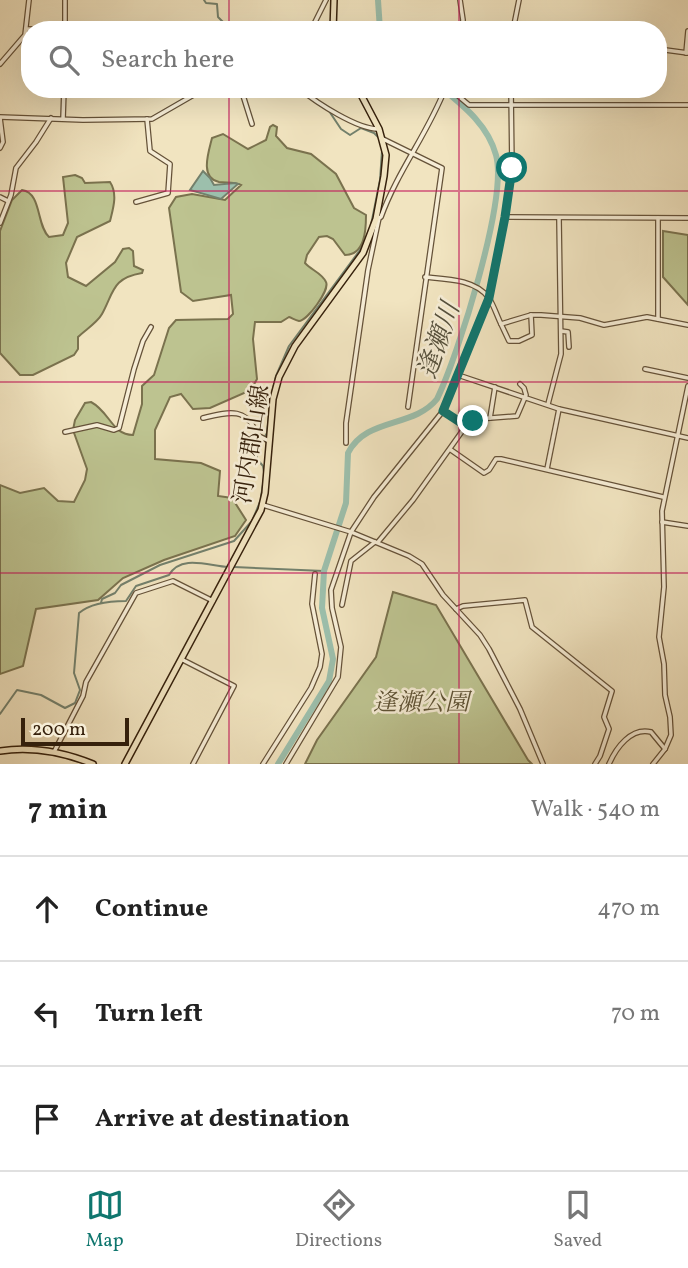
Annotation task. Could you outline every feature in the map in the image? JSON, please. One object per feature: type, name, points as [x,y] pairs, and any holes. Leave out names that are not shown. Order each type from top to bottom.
[{"type":"main road","points":[[333,21],[334,0]]},
{"type":"main road","name":"河内郡山線","points":[[125,764],[263,505],[273,399],[285,364],[363,253],[378,218],[386,155],[379,129],[363,98]]},
{"type":"main road","points":[[0,751],[34,749],[93,764]]},
{"type":"street","points":[[27,21],[29,0]]},
{"type":"street","points":[[65,0],[65,21]]},
{"type":"street","points":[[316,21],[326,0]]},
{"type":"street","points":[[460,0],[463,21]]},
{"type":"street","points":[[515,21],[519,0]]},
{"type":"street","points":[[667,50],[687,53],[688,31]]},
{"type":"street","points":[[0,64],[21,40]]},
{"type":"street","points":[[63,119],[64,98]]},
{"type":"street","points":[[0,148],[3,142],[0,120],[147,119],[156,117],[189,98]]},
{"type":"street","points":[[244,98],[252,124]]},
{"type":"street","points":[[310,98],[370,129],[379,129]]},
{"type":"street","points":[[346,443],[346,423],[378,218],[442,98]]},
{"type":"street","points":[[459,98],[467,104],[688,105]]},
{"type":"street","points":[[286,764],[338,677],[341,648],[331,608],[331,590],[350,532],[374,497],[434,426],[443,411],[489,298],[512,168],[512,98]]},
{"type":"street","points":[[0,223],[16,168],[25,159],[51,118]]},
{"type":"street","points":[[136,202],[168,193],[170,164],[150,151],[147,119]]},
{"type":"street","points":[[383,139],[442,168],[408,407]]},
{"type":"street","points":[[0,197],[8,201]]},
{"type":"street","points":[[505,217],[688,218]]},
{"type":"street","points":[[658,218],[658,319]]},
{"type":"street","points":[[547,404],[560,361],[559,219]]},
{"type":"street","points":[[425,277],[463,281],[484,293],[489,298],[509,341],[520,341],[532,335],[531,315]]},
{"type":"street","points":[[501,324],[531,315],[580,318],[604,325],[640,318],[688,325]]},
{"type":"street","points":[[65,432],[97,425],[114,430],[119,428],[134,369],[143,341],[151,327]]},
{"type":"street","points":[[560,330],[568,332],[569,347]]},
{"type":"street","points":[[645,369],[688,378]]},
{"type":"street","points":[[458,375],[559,409],[688,438]]},
{"type":"street","points":[[342,605],[351,561],[377,542],[413,500],[466,426],[473,421],[515,417],[526,397],[520,384]]},
{"type":"street","points":[[653,764],[671,736],[665,700],[664,664],[659,642],[664,596],[663,497],[688,386]]},
{"type":"street","points":[[490,418],[495,387]]},
{"type":"street","points":[[547,469],[559,409]]},
{"type":"street","points":[[443,411],[466,426]]},
{"type":"street","points":[[204,418],[227,412],[245,416],[252,420],[257,435],[269,441]]},
{"type":"street","points":[[451,450],[484,473],[498,459],[663,497]]},
{"type":"street","points":[[263,505],[377,542],[422,564],[489,649],[520,709],[542,764]]},
{"type":"street","points":[[662,522],[688,526]]},
{"type":"street","points":[[263,764],[311,688],[320,667],[322,654],[312,604],[315,574]]},
{"type":"street","points":[[54,752],[83,696],[86,682],[136,593],[173,581],[213,601]]},
{"type":"street","points":[[456,609],[525,600],[532,627],[612,691],[604,717],[608,729],[595,764]]},
{"type":"street","points":[[181,659],[234,686],[193,764]]},
{"type":"street","points":[[609,764],[620,745],[640,731],[651,732],[665,749]]},
{"type":"green space","points":[[273,125],[277,127],[276,136],[287,148],[311,154],[336,174],[354,208],[366,215],[366,228],[363,241],[352,254],[345,255],[333,239],[327,236],[319,237],[305,263],[322,276],[326,286],[321,298],[303,320],[289,317],[281,322],[255,322],[253,339],[257,379],[251,390],[210,408],[193,409],[181,394],[170,397],[155,430],[155,459],[201,463],[220,471],[218,496],[232,498],[246,520],[235,536],[164,560],[123,578],[98,600],[36,609],[23,666],[0,674],[0,485],[20,493],[44,488],[58,501],[74,502],[85,480],[87,469],[73,430],[75,420],[85,403],[91,402],[97,406],[115,427],[133,435],[142,404],[142,386],[154,375],[169,328],[176,320],[228,319],[233,314],[231,295],[193,301],[181,292],[169,208],[176,197],[192,194],[225,200],[241,185],[219,182],[209,175],[207,163],[212,138],[223,134],[248,149],[266,140]]},
{"type":"green space","points":[[75,175],[85,183],[110,182],[114,191],[114,202],[110,221],[77,237],[66,263],[68,277],[86,286],[115,262],[123,249],[129,248],[133,251],[134,266],[143,270],[142,273],[119,282],[100,317],[78,337],[78,349],[74,355],[33,375],[20,375],[0,353],[0,231],[12,200],[22,190],[33,197],[49,237],[63,235],[68,223],[63,177]]},
{"type":"green space","points":[[663,231],[688,235],[688,305],[663,277]]},
{"type":"green space","name":"逢瀬公園","points":[[393,592],[436,605],[532,764],[305,764],[317,740],[376,657]]},
{"type":"shaded area","points":[[203,171],[214,185],[238,184],[221,199],[190,190]]},
{"type":"waterway","points":[[204,0],[206,3],[217,4],[218,17],[222,21]]},
{"type":"waterway","name":"逢瀬川","points":[[378,0],[379,21]]},
{"type":"waterway","points":[[310,98],[321,106]]},
{"type":"waterway","name":"逢瀬川","points":[[278,764],[329,681],[333,659],[322,608],[324,571],[346,503],[348,453],[366,433],[416,415],[437,399],[457,349],[479,277],[495,205],[498,176],[496,155],[482,126],[453,98]]},
{"type":"waterway","points":[[329,111],[341,129],[350,135],[361,128],[374,133],[380,139]]},
{"type":"waterway","points":[[371,225],[380,180],[382,151]]},
{"type":"waterway","points":[[271,397],[276,376],[289,346],[363,246]]},
{"type":"waterway","points":[[264,472],[256,451],[267,433],[270,407]]},
{"type":"waterway","points":[[261,497],[264,478]]},
{"type":"waterway","points":[[101,603],[102,599],[115,593],[121,585],[160,565],[234,541],[252,521],[260,502]]},
{"type":"waterway","points":[[0,714],[17,690],[41,695],[65,708],[75,703],[80,690],[74,673],[79,613],[101,603],[126,601],[136,586],[169,575],[181,565],[196,563],[228,567]]},
{"type":"waterway","points":[[234,567],[324,571]]},
{"type":"route","points":[[473,421],[466,426],[443,411],[493,284],[512,168]]}]
